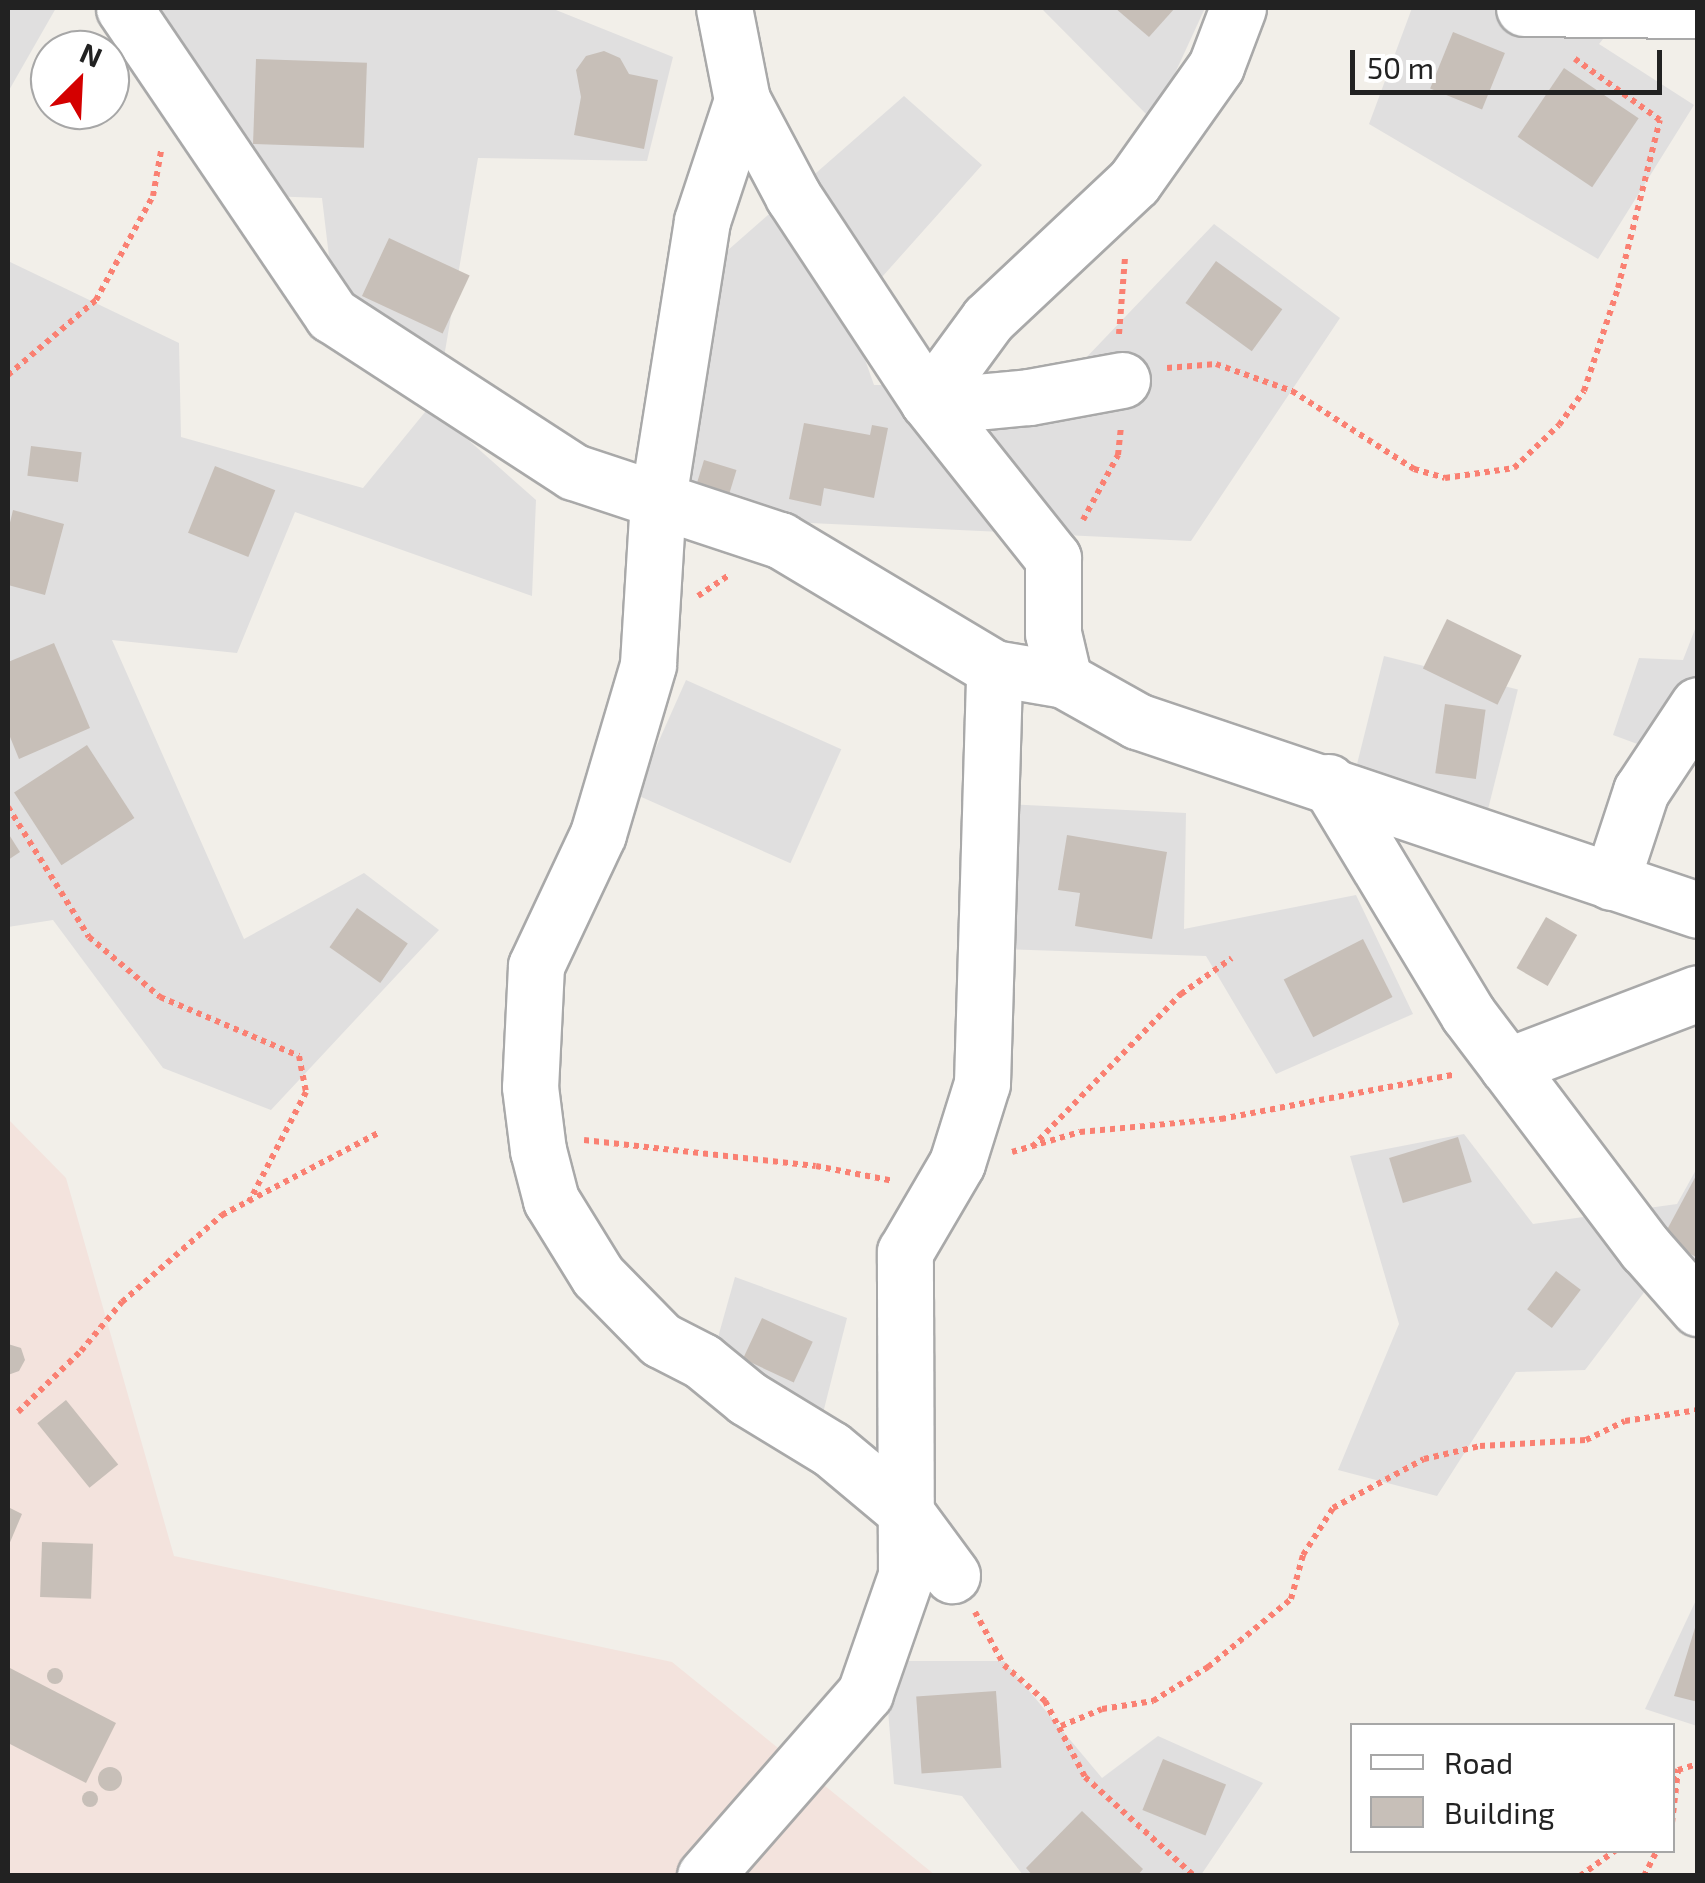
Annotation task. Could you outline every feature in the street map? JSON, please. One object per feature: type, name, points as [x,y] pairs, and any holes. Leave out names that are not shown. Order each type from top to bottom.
[{"type":"street","points":[[124,8],[332,315],[574,472],[780,540],[994,668],[1064,680],[1137,721],[1328,782],[1698,910]]},
{"type":"street","points":[[724,8],[742,100],[793,196],[928,402],[1053,558],[1053,633],[1064,680]]},
{"type":"street","points":[[928,402],[988,319],[1134,182],[1216,66],[1238,8]]},
{"type":"street","points":[[1525,8],[1698,10]]},
{"type":"street","points":[[742,100],[702,221],[658,500],[648,665],[598,834],[536,966],[530,1086],[538,1150],[551,1200],[598,1276],[661,1340],[702,1361],[746,1398],[831,1450],[904,1510],[952,1575]]},
{"type":"street","points":[[928,402],[1029,397],[1122,380]]},
{"type":"street","points":[[705,1876],[865,1693],[906,1575],[905,1252],[957,1164],[982,1083],[994,668]]},
{"type":"street","points":[[1611,882],[1641,791],[1698,705]]},
{"type":"street","points":[[1328,782],[1468,1014],[1646,1249],[1698,1308]]},
{"type":"street","points":[[1507,1066],[1698,993]]},
{"type":"path","points":[[1122,380],[1163,368],[1216,364],[1292,391],[1414,469],[1446,478],[1514,468],[1559,425],[1584,391],[1618,288],[1660,120],[1532,28],[1525,8]]},
{"type":"path","points":[[8,375],[96,300],[153,196],[174,86]]},
{"type":"path","points":[[653,612],[668,615],[780,540]]},
{"type":"path","points":[[8,807],[89,937],[160,997],[299,1056],[306,1092],[249,1202]]},
{"type":"path","points":[[1031,1148],[1181,994],[1232,958]]},
{"type":"path","points":[[18,1412],[172,1254],[222,1216],[380,1132]]},
{"type":"path","points":[[1061,1726],[1102,1709],[1153,1701],[1208,1667],[1290,1599],[1304,1555],[1333,1508],[1424,1459],[1480,1446],[1586,1440],[1625,1421],[1698,1410]]},
{"type":"path","points":[[952,1575],[1004,1665],[1045,1701],[1085,1777],[1194,1876]]},
{"type":"path","points":[[1675,1775],[1678,1770],[1698,1764]]},
{"type":"path","points":[[1675,1796],[1678,1770]]},
{"type":"path","points":[[1580,1876],[1612,1853]]},
{"type":"path","points":[[1644,1876],[1656,1853]]},
{"type":"shaded area","points":[[8,8],[56,8],[43,30],[30,30],[30,54],[8,92]]},
{"type":"shaded area","points":[[138,8],[551,8],[673,57],[647,161],[478,158],[443,363],[336,315],[322,198],[241,195]]},
{"type":"shaded area","points":[[1041,8],[1205,8],[1153,121]]},
{"type":"shaded area","points":[[1412,8],[1628,8],[1599,44],[1694,105],[1598,259],[1369,124]]},
{"type":"shaded area","points":[[904,96],[982,165],[849,314],[874,385],[1060,385],[1214,224],[1340,318],[1191,541],[662,516],[711,265]]},
{"type":"shaded area","points":[[8,261],[179,343],[181,437],[363,488],[430,406],[536,500],[532,596],[295,512],[237,653],[112,640],[244,939],[364,873],[439,930],[271,1110],[163,1068],[53,920],[8,927]]},
{"type":"shaded area","points":[[1697,624],[1697,766],[1613,735],[1639,658],[1683,660]]},
{"type":"shaded area","points":[[1384,656],[1518,689],[1488,809],[1354,775]]},
{"type":"shaded area","points":[[686,680],[841,749],[790,863],[635,794]]},
{"type":"shaded area","points":[[984,803],[1186,813],[1184,929],[1356,895],[1413,1014],[1276,1074],[1206,956],[972,948]]},
{"type":"shaded area","points":[[8,1119],[66,1178],[174,1556],[672,1662],[935,1875],[8,1875]]},
{"type":"shaded area","points":[[1464,1134],[1533,1224],[1677,1204],[1697,1168],[1697,1259],[1677,1249],[1585,1370],[1516,1372],[1437,1496],[1338,1470],[1399,1324],[1350,1156]]},
{"type":"shaded area","points":[[735,1277],[847,1318],[818,1433],[706,1380]]},
{"type":"shaded area","points":[[1697,1598],[1697,1726],[1645,1709]]},
{"type":"shaded area","points":[[884,1661],[1004,1661],[1102,1778],[1158,1736],[1263,1783],[1201,1875],[1023,1875],[962,1796],[894,1784]]},
{"type":"building","points":[[1115,8],[1175,8],[1149,37]]},
{"type":"building","points":[[1453,32],[1505,53],[1482,110],[1430,89]]},
{"type":"building","points":[[604,51],[620,58],[629,74],[658,80],[644,149],[574,135],[581,97],[576,70],[586,56]]},
{"type":"building","points":[[256,59],[367,63],[364,148],[253,144]]},
{"type":"building","points":[[1564,68],[1639,118],[1592,187],[1518,137]]},
{"type":"building","points":[[389,238],[470,276],[443,334],[362,296]]},
{"type":"building","points":[[1216,261],[1282,309],[1252,351],[1185,303]]},
{"type":"building","points":[[804,423],[870,435],[872,425],[888,428],[874,498],[824,488],[821,506],[789,499]]},
{"type":"building","points":[[31,446],[82,452],[78,482],[27,476]]},
{"type":"building","points":[[704,460],[737,470],[728,497],[696,487]]},
{"type":"building","points":[[215,466],[275,490],[248,557],[188,533]]},
{"type":"building","points":[[13,510],[64,524],[45,595],[8,585],[8,531]]},
{"type":"building","points":[[1447,619],[1522,655],[1497,705],[1423,668]]},
{"type":"building","points":[[54,643],[90,728],[19,759],[8,732],[8,662]]},
{"type":"building","points":[[1445,704],[1486,710],[1476,779],[1435,773]]},
{"type":"building","points":[[87,745],[134,818],[61,865],[14,792]]},
{"type":"building","points":[[8,833],[20,852],[8,860]]},
{"type":"building","points":[[1067,835],[1167,852],[1152,939],[1075,926],[1080,893],[1058,890]]},
{"type":"building","points":[[357,908],[408,944],[380,983],[329,947]]},
{"type":"building","points":[[1546,917],[1577,935],[1548,986],[1516,968]]},
{"type":"building","points":[[1363,939],[1393,997],[1313,1037],[1284,979]]},
{"type":"building","points":[[1458,1137],[1472,1182],[1403,1203],[1389,1158]]},
{"type":"building","points":[[1698,1172],[1698,1258],[1662,1239]]},
{"type":"building","points":[[1556,1271],[1581,1290],[1552,1328],[1527,1309]]},
{"type":"building","points":[[762,1318],[813,1342],[794,1382],[743,1359]]},
{"type":"building","points":[[8,1344],[21,1348],[25,1360],[19,1371],[8,1375]]},
{"type":"building","points":[[66,1400],[118,1465],[89,1488],[37,1423]]},
{"type":"building","points":[[8,1507],[22,1514],[8,1547]]},
{"type":"building","points":[[42,1542],[93,1544],[91,1599],[40,1597]]},
{"type":"building","points":[[1698,1618],[1698,1702],[1674,1696]]},
{"type":"building","points":[[8,1667],[116,1723],[86,1783],[8,1743]]},
{"type":"building","points":[[55,1668],[63,1676],[55,1684],[47,1676]]},
{"type":"building","points":[[996,1691],[1001,1768],[922,1773],[916,1697]]},
{"type":"building","points":[[1163,1759],[1226,1784],[1205,1835],[1142,1810]]},
{"type":"building","points":[[110,1767],[119,1770],[119,1788],[110,1791],[101,1788],[98,1779],[101,1770]]},
{"type":"building","points":[[90,1791],[98,1799],[90,1807],[82,1799]]},
{"type":"building","points":[[1082,1811],[1143,1869],[1137,1876],[1033,1876],[1026,1868]]}]
